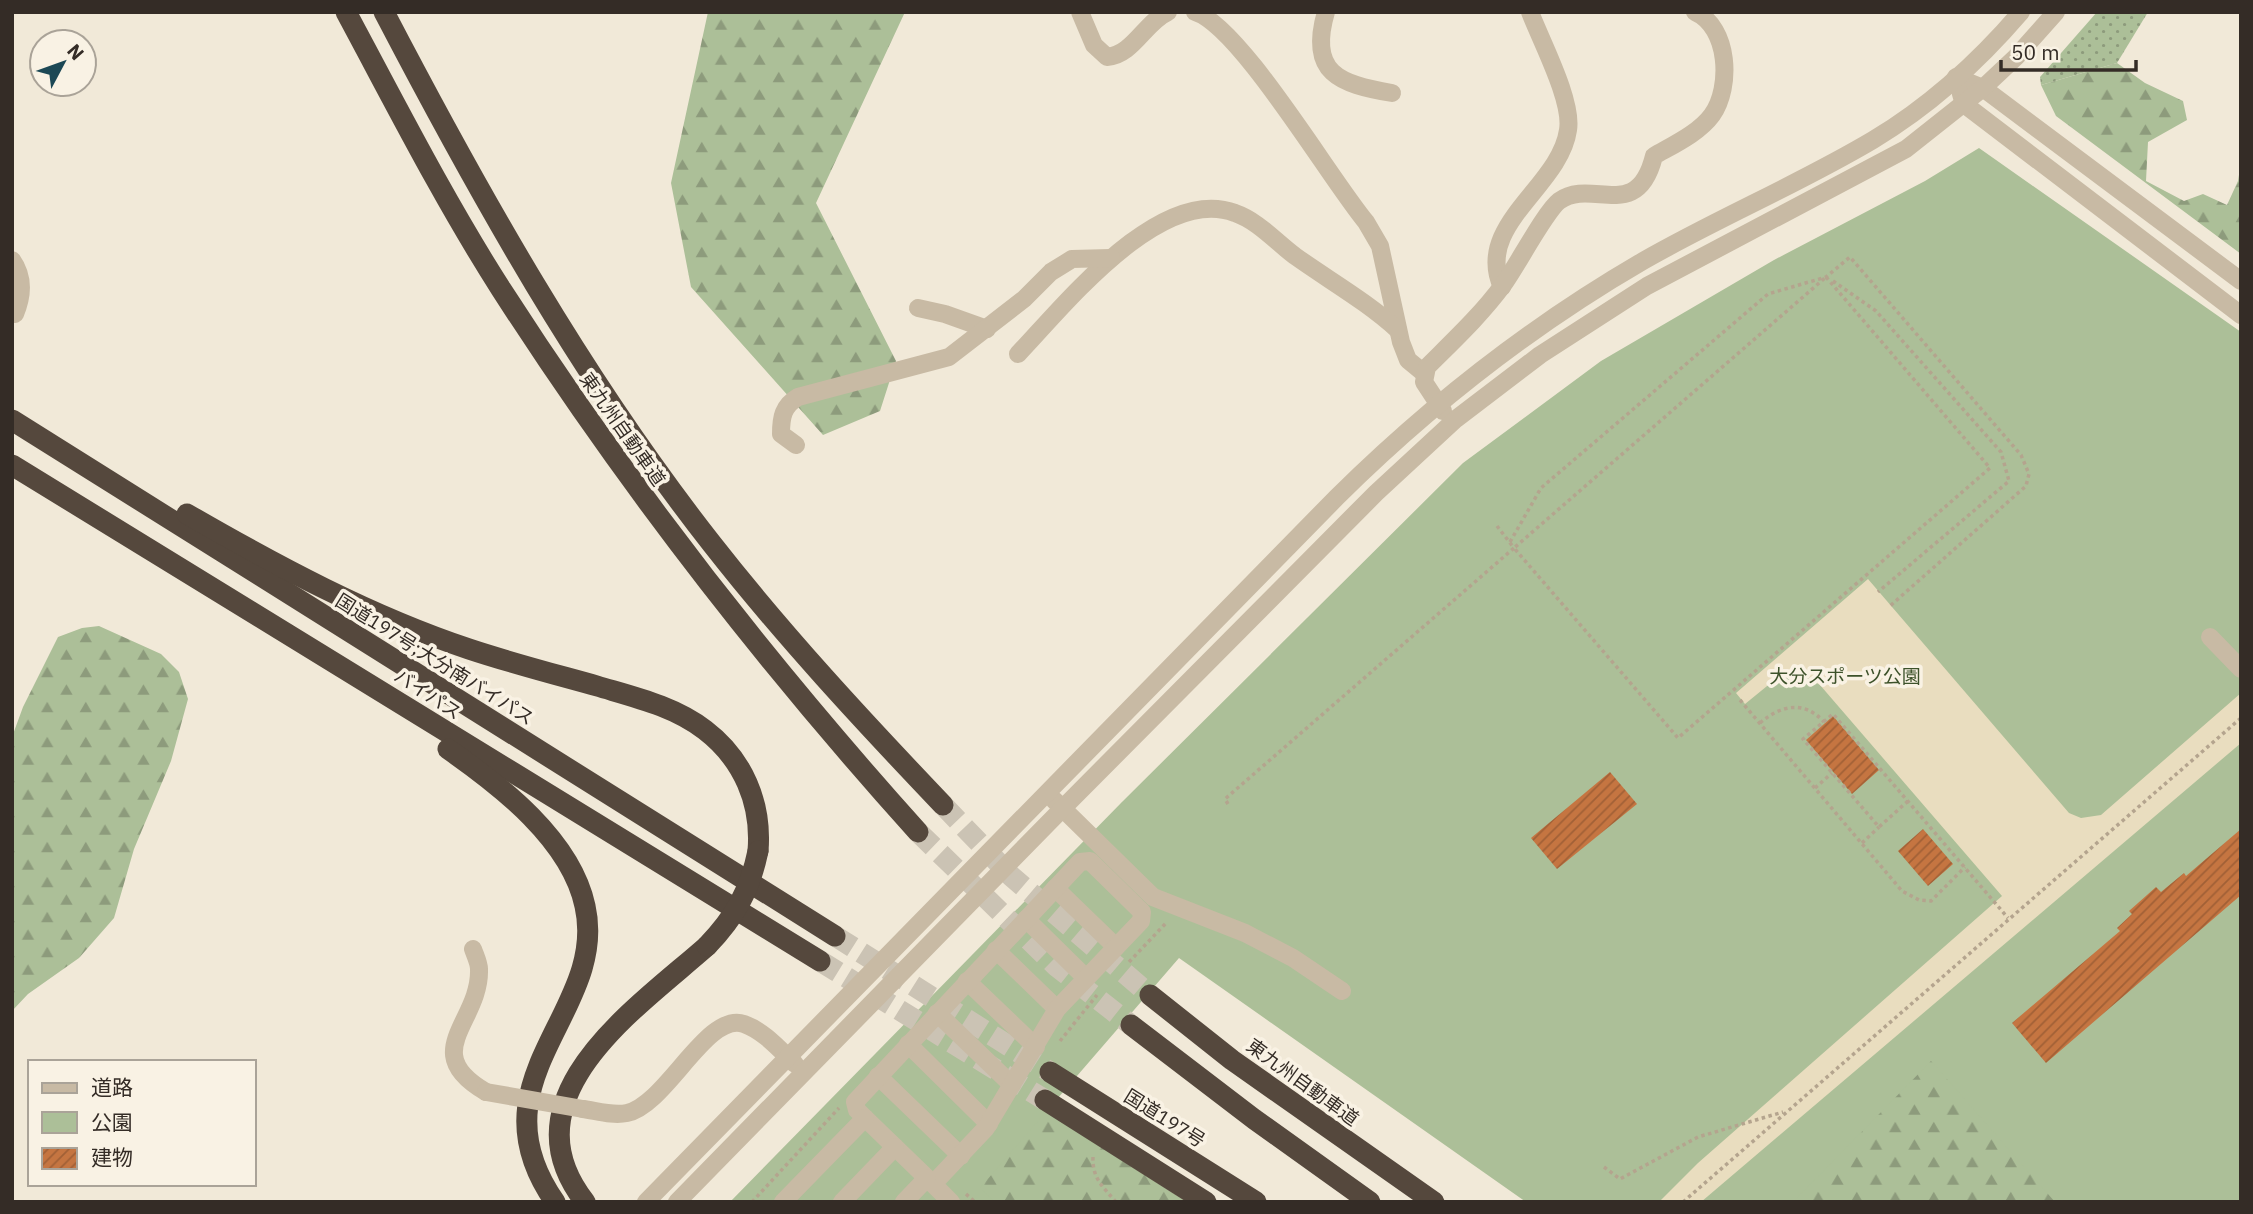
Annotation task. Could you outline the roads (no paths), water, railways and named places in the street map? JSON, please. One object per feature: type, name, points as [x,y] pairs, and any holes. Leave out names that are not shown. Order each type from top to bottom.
[{"type":"highway","name":"東九州自動車道","points":[[346,12],[411,134],[499,286],[596,433],[710,587],[838,743],[918,832]]},
{"type":"highway","name":"東九州自動車道","points":[[384,12],[441,120],[529,274],[627,426],[710,541],[779,628],[943,805]]},
{"type":"highway","points":[[12,406],[177,509],[262,557],[364,607],[459,645],[642,699],[691,720],[718,741],[749,784],[757,814],[758,850],[749,887],[736,913],[707,946],[608,1034],[585,1062],[571,1088],[560,1121],[558,1147],[566,1175],[585,1202]]},
{"type":"highway","name":"国道197号;大分南バイパス","points":[[12,420],[835,936]]},
{"type":"highway","name":"バイパス","points":[[12,465],[820,961]]},
{"type":"highway","points":[[170,560],[232,605],[370,694],[466,761],[532,820],[556,846],[575,876],[586,906],[587,931],[583,966],[536,1072],[527,1125],[534,1165],[555,1202]]},
{"type":"highway","name":"東九州自動車道","points":[[1150,995],[1233,1060],[1434,1202]]},
{"type":"highway","points":[[1131,1025],[1243,1111],[1370,1202]]},
{"type":"highway","name":"国道197号","points":[[1050,1072],[1256,1202]]},
{"type":"highway","points":[[1045,1100],[1206,1202]]},
{"type":"street","points":[[1080,12],[1094,46],[1107,57],[1121,52],[1156,18],[1168,12]]},
{"type":"street","points":[[1195,12],[1222,28],[1366,222],[1380,246],[1398,330],[1408,360],[1425,374]]},
{"type":"street","points":[[1326,12],[1319,45],[1323,60],[1332,74],[1349,85],[1392,93]]},
{"type":"street","points":[[1502,287],[1495,263],[1503,235],[1557,160],[1569,129],[1561,93],[1530,12]]},
{"type":"street","points":[[1452,422],[1424,382],[1427,367],[1502,287],[1550,211],[1560,200],[1581,195],[1622,196],[1634,190],[1651,169],[1654,156],[1700,127],[1713,114],[1721,95],[1724,63],[1718,35],[1703,16],[1695,12]]},
{"type":"street","points":[[646,1202],[1354,480],[1438,403],[1487,365],[1596,289],[1690,235],[1874,139],[1956,77],[2021,12]]},
{"type":"street","points":[[677,1202],[1063,808],[1376,494],[1452,422],[1507,379],[1600,315],[1691,261],[1879,165],[1983,88],[2056,12]]},
{"type":"street","points":[[1956,77],[1983,88],[2241,281]]},
{"type":"street","points":[[1956,77],[1964,104],[2241,315]]},
{"type":"street","points":[[1018,354],[1111,258],[1141,233],[1169,219],[1216,209],[1232,211],[1249,219],[1294,256],[1373,308],[1398,330]]},
{"type":"street","points":[[796,445],[781,433],[782,413],[788,403],[798,397],[949,357],[1024,299],[1051,272],[1072,259],[1111,258]]},
{"type":"street","points":[[12,260],[19,270],[22,288],[15,314]]},
{"type":"street","points":[[918,308],[945,314],[987,329]]},
{"type":"street","points":[[2210,637],[2241,669]]},
{"type":"street","points":[[1047,793],[1153,897],[1245,933],[1293,958],[1342,991]]},
{"type":"street","points":[[904,1202],[930,1181],[961,1156],[989,1124],[1058,1009],[1142,921],[1140,910],[1090,861],[1080,862],[855,1101],[857,1110],[864,1118],[895,1147],[930,1181],[951,1202]]},
{"type":"street","points":[[1055,888],[1116,947]]},
{"type":"street","points":[[1140,910],[1153,897]]},
{"type":"street","points":[[1026,919],[1086,978]]},
{"type":"street","points":[[473,949],[480,968],[476,990],[455,1040],[453,1055],[466,1080],[486,1092],[619,1114],[643,1106],[665,1087],[712,1033],[727,1024],[742,1023],[758,1031],[804,1073]]},
{"type":"street","points":[[996,950],[1058,1009]]},
{"type":"street","points":[[967,981],[1035,1047]]},
{"type":"street","points":[[937,1013],[1012,1085]]},
{"type":"street","points":[[908,1044],[989,1124]]},
{"type":"street","points":[[878,1076],[961,1156]]},
{"type":"street","points":[[783,1202],[864,1118]]},
{"type":"street","points":[[842,1202],[895,1147]]},
{"type":"tunnel","points":[[943,805],[1011,876],[1150,995]]},
{"type":"tunnel","points":[[918,832],[1056,966],[1131,1025]]},
{"type":"tunnel","points":[[835,936],[1050,1072]]},
{"type":"tunnel","points":[[820,961],[1045,1100]]},
{"type":"park label","name":"大分スポーツ公園","points":[[1845,676]]}]
